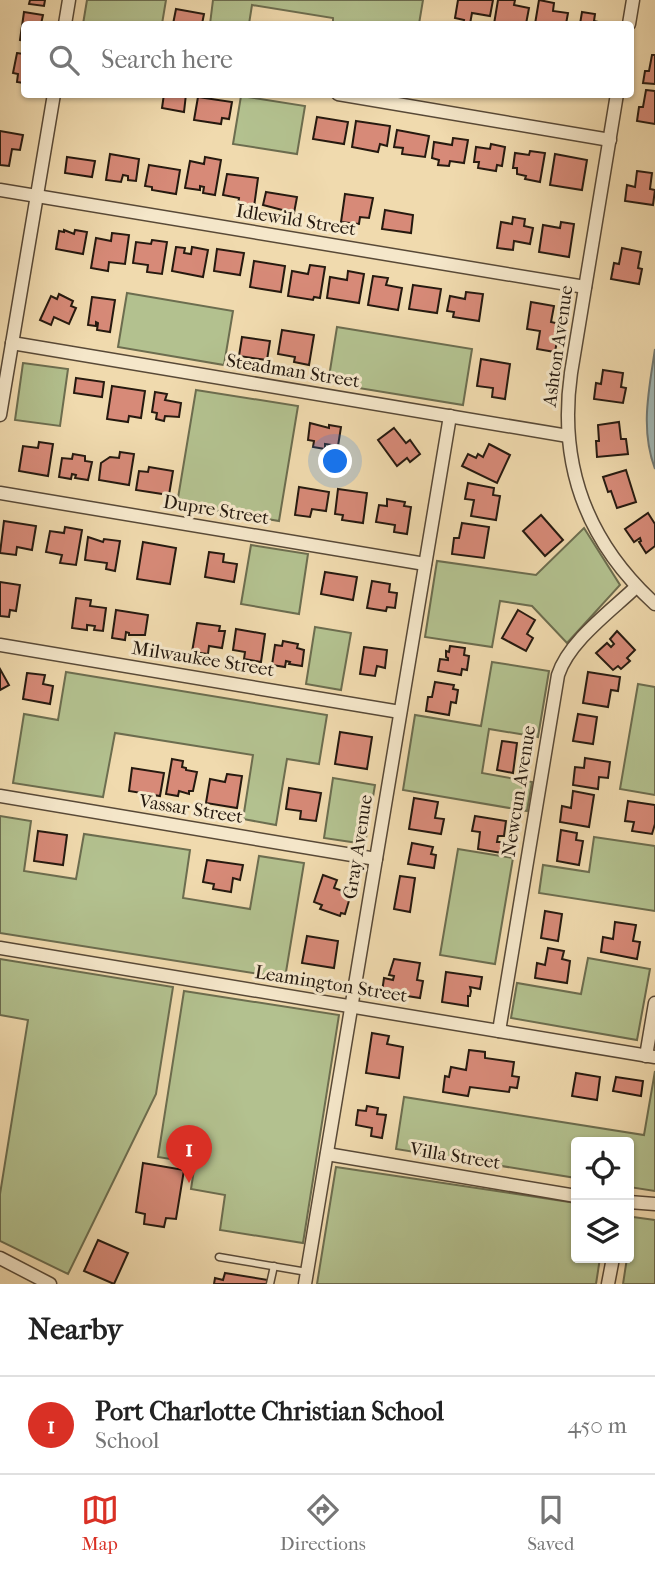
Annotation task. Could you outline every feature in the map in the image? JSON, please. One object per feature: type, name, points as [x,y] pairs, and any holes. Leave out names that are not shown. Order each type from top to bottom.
[{"type":"street","points":[[66,21],[69,0]]},
{"type":"street","points":[[630,21],[633,0]]},
{"type":"street","points":[[0,415],[53,98]]},
{"type":"street","points":[[362,98],[610,140]]},
{"type":"street","name":"Ashton Avenue","points":[[616,98],[568,391],[568,436],[574,471],[591,520],[607,550],[636,587],[655,604]]},
{"type":"street","name":"Idlewild Street","points":[[0,190],[585,288]]},
{"type":"street","name":"Steadman Street","points":[[12,344],[568,436]]},
{"type":"street","name":"Gray Avenue","points":[[306,1278],[450,416]]},
{"type":"street","name":"Dupre Street","points":[[0,493],[425,564]]},
{"type":"street","name":"Newcun Avenue","points":[[499,1031],[562,662],[572,648],[636,587]]},
{"type":"street","name":"Milwaukee Street","points":[[0,645],[400,712]]},
{"type":"street","name":"Vassar Street","points":[[0,796],[376,859]]},
{"type":"street","name":"Leamington Street","points":[[0,948],[651,1057]]},
{"type":"street","points":[[651,1057],[655,1003]]},
{"type":"street","name":"Villa Street","points":[[327,1154],[571,1195]]},
{"type":"street","points":[[634,1202],[655,1204]]},
{"type":"street","points":[[0,1258],[50,1284]]},
{"type":"street","points":[[608,1284],[612,1263]]},
{"type":"lane","points":[[219,1257],[274,1266],[306,1278]]},
{"type":"lane","points":[[270,1284],[274,1266]]},
{"type":"green space","points":[[87,0],[166,0],[162,21],[84,21]]},
{"type":"green space","points":[[213,0],[423,0],[420,21],[333,21],[333,18],[252,5],[249,21],[210,21]]},
{"type":"green space","points":[[241,98],[305,106],[297,154],[233,144]]},
{"type":"green space","points":[[127,293],[233,311],[224,365],[118,347]]},
{"type":"green space","points":[[337,327],[472,349],[463,405],[328,383]]},
{"type":"green space","points":[[23,363],[68,369],[60,426],[15,420]]},
{"type":"green space","points":[[196,390],[298,406],[279,521],[177,504]]},
{"type":"green space","points":[[584,528],[620,585],[567,643],[532,606],[500,601],[492,647],[425,637],[437,561],[536,575]]},
{"type":"green space","points":[[251,545],[308,554],[299,614],[241,604]]},
{"type":"green space","points":[[315,627],[351,633],[341,690],[306,684]]},
{"type":"green space","points":[[492,662],[549,671],[538,737],[489,729],[482,773],[532,782],[527,811],[403,790],[415,715],[481,726]]},
{"type":"green space","points":[[66,672],[327,715],[319,764],[287,759],[276,825],[243,819],[253,755],[115,733],[103,797],[13,783],[24,714],[58,720]]},
{"type":"green space","points":[[638,684],[655,687],[655,795],[620,789]]},
{"type":"green space","points":[[333,778],[375,785],[365,844],[324,838]]},
{"type":"green space","points":[[0,816],[31,821],[24,871],[76,879],[84,834],[190,850],[183,898],[250,909],[259,856],[304,863],[285,978],[0,933]]},
{"type":"green space","points":[[594,837],[655,846],[655,911],[539,893],[543,865],[589,872]]},
{"type":"green space","points":[[458,849],[513,858],[495,964],[440,955]]},
{"type":"green space","points":[[588,958],[650,969],[637,1040],[511,1018],[517,983],[581,994]]},
{"type":"green space","points":[[0,959],[173,987],[156,1094],[68,1274],[0,1241],[0,1194],[28,1020],[0,1015]]},
{"type":"green space","points":[[184,991],[339,1015],[303,1243],[220,1230],[225,1195],[191,1189],[195,1163],[158,1157]]},
{"type":"green space","points":[[655,1071],[655,1191],[634,1188],[634,1137],[571,1137],[571,1177],[396,1149],[404,1097],[644,1135]]},
{"type":"green space","points":[[336,1167],[571,1202],[571,1263],[599,1263],[596,1284],[317,1284]]},
{"type":"green space","points":[[634,1217],[655,1220],[655,1284],[623,1284],[626,1263],[634,1263]]},
{"type":"water","points":[[655,349],[655,469],[650,454],[647,424],[648,394]]},
{"type":"building","points":[[30,0],[45,0],[44,6],[29,4]]},
{"type":"building","points":[[458,0],[493,0],[490,16],[472,13],[471,21],[455,18]]},
{"type":"building","points":[[498,0],[515,0],[514,5],[529,8],[527,21],[494,21]]},
{"type":"building","points":[[539,0],[554,3],[553,11],[568,13],[567,21],[536,21]]},
{"type":"building","points":[[176,9],[204,14],[203,21],[174,21]]},
{"type":"building","points":[[24,12],[43,15],[42,21],[23,21]]},
{"type":"building","points":[[582,12],[595,14],[594,21],[580,21]]},
{"type":"building","points":[[17,53],[21,54],[21,83],[17,82],[18,74],[13,73]]},
{"type":"building","points":[[652,55],[655,55],[655,84],[643,83],[645,71],[649,71]]},
{"type":"building","points":[[646,90],[655,91],[655,124],[637,121]]},
{"type":"building","points":[[163,98],[186,98],[184,112],[162,108]]},
{"type":"building","points":[[198,98],[232,102],[229,119],[222,118],[221,124],[194,120]]},
{"type":"building","points":[[317,117],[348,122],[344,144],[313,139]]},
{"type":"building","points":[[356,121],[390,126],[387,146],[380,144],[378,152],[352,147]]},
{"type":"building","points":[[397,130],[429,136],[425,157],[402,154],[403,148],[394,147]]},
{"type":"building","points":[[0,131],[23,135],[20,150],[12,149],[9,166],[0,165]]},
{"type":"building","points":[[453,138],[468,140],[464,163],[450,161],[449,166],[438,165],[439,160],[432,158],[434,142],[452,145]]},
{"type":"building","points":[[491,144],[505,147],[502,166],[497,165],[496,171],[478,168],[479,162],[474,162],[476,147],[490,149]]},
{"type":"building","points":[[530,151],[545,153],[540,182],[525,179],[526,176],[517,174],[517,168],[513,168],[515,153],[529,155]]},
{"type":"building","points":[[110,154],[139,159],[136,181],[128,180],[128,176],[123,175],[121,182],[106,180]]},
{"type":"building","points":[[555,154],[587,160],[582,190],[550,185]]},
{"type":"building","points":[[67,157],[95,161],[92,177],[65,173]]},
{"type":"building","points":[[205,157],[221,160],[215,195],[203,193],[204,187],[200,186],[200,190],[185,188],[190,161],[204,164]]},
{"type":"building","points":[[149,165],[180,170],[176,194],[152,190],[152,187],[145,186]]},
{"type":"building","points":[[637,171],[652,173],[650,189],[655,190],[653,205],[625,201],[627,185],[635,187]]},
{"type":"building","points":[[227,174],[258,178],[254,207],[238,205],[239,198],[223,195]]},
{"type":"building","points":[[266,192],[297,197],[294,213],[263,205]]},
{"type":"building","points":[[345,194],[373,198],[369,218],[360,217],[359,224],[341,222]]},
{"type":"building","points":[[385,210],[413,215],[411,233],[382,229]]},
{"type":"building","points":[[513,217],[525,219],[524,226],[533,228],[530,244],[514,241],[513,250],[497,248],[501,222],[512,224]]},
{"type":"building","points":[[561,222],[574,224],[569,257],[539,252],[543,225],[560,228]]},
{"type":"building","points":[[75,230],[87,232],[83,254],[56,249],[59,231],[74,234]]},
{"type":"building","points":[[112,233],[129,235],[125,264],[109,262],[108,271],[91,268],[96,238],[111,241]]},
{"type":"building","points":[[152,240],[167,242],[162,274],[147,272],[148,265],[133,263],[136,242],[151,244]]},
{"type":"building","points":[[176,247],[185,248],[184,253],[191,254],[192,247],[208,250],[203,277],[172,271]]},
{"type":"building","points":[[622,248],[641,252],[639,284],[611,279],[614,263],[619,264]]},
{"type":"building","points":[[217,249],[244,253],[240,275],[214,271]]},
{"type":"building","points":[[254,261],[285,266],[281,292],[250,287]]},
{"type":"building","points":[[310,265],[325,267],[320,298],[314,297],[313,300],[288,296],[292,271],[308,274]]},
{"type":"building","points":[[348,271],[364,274],[359,303],[327,298],[330,277],[347,280]]},
{"type":"building","points":[[373,276],[388,278],[386,285],[402,288],[398,310],[368,305]]},
{"type":"building","points":[[413,285],[441,289],[437,313],[409,309]]},
{"type":"building","points":[[466,292],[483,294],[479,321],[453,317],[454,312],[447,311],[450,296],[465,299]]},
{"type":"building","points":[[59,294],[73,301],[71,306],[76,308],[69,324],[54,317],[51,325],[40,320],[51,296],[57,299]]},
{"type":"building","points":[[92,297],[115,300],[110,332],[97,330],[96,322],[96,326],[88,325]]},
{"type":"building","points":[[531,302],[554,306],[551,322],[560,324],[555,352],[537,349],[540,331],[527,329]]},
{"type":"building","points":[[282,330],[314,335],[309,365],[294,362],[295,357],[278,354]]},
{"type":"building","points":[[242,337],[270,341],[267,360],[239,356]]},
{"type":"building","points":[[481,359],[510,364],[505,399],[492,397],[493,388],[477,386]]},
{"type":"building","points":[[603,370],[623,373],[621,387],[626,388],[623,403],[594,399],[596,383],[601,384]]},
{"type":"building","points":[[76,378],[104,382],[102,397],[74,393]]},
{"type":"building","points":[[112,386],[145,391],[141,418],[129,416],[128,422],[107,419]]},
{"type":"building","points":[[155,392],[167,394],[165,400],[181,403],[179,417],[165,416],[164,421],[156,419],[157,413],[152,412]]},
{"type":"building","points":[[619,422],[621,439],[626,439],[628,454],[597,457],[598,425]]},
{"type":"building","points":[[310,423],[329,428],[329,425],[341,427],[338,446],[325,444],[325,449],[313,447],[314,441],[308,440]]},
{"type":"building","points":[[394,428],[406,443],[410,440],[420,454],[410,462],[407,458],[397,466],[378,440]]},
{"type":"building","points":[[39,442],[53,444],[48,476],[19,471],[23,446],[38,448]]},
{"type":"building","points":[[489,444],[510,455],[497,483],[462,466],[468,454],[476,458],[478,454],[483,457]]},
{"type":"building","points":[[120,452],[134,454],[129,485],[99,480],[101,463],[110,457],[119,458]]},
{"type":"building","points":[[73,454],[85,456],[85,461],[92,462],[88,480],[75,478],[76,475],[72,474],[71,479],[59,477],[62,458],[72,459]]},
{"type":"building","points":[[149,467],[173,471],[169,495],[136,490],[139,471],[148,472]]},
{"type":"building","points":[[626,470],[636,502],[617,508],[603,477]]},
{"type":"building","points":[[468,483],[494,488],[493,495],[500,496],[496,520],[471,516],[474,500],[465,499]]},
{"type":"building","points":[[299,487],[329,492],[326,511],[312,509],[310,517],[295,515]]},
{"type":"building","points":[[338,489],[367,493],[363,523],[342,520],[343,515],[335,514]]},
{"type":"building","points":[[387,499],[405,502],[404,506],[411,507],[407,534],[394,532],[395,525],[376,522],[379,505],[387,506]]},
{"type":"building","points":[[648,513],[655,524],[655,546],[646,553],[639,542],[640,538],[634,542],[625,529]]},
{"type":"building","points":[[541,515],[563,540],[545,556],[523,531]]},
{"type":"building","points":[[4,521],[36,526],[32,550],[17,547],[16,555],[0,553]]},
{"type":"building","points":[[462,523],[489,527],[484,558],[452,554],[454,538],[459,538]]},
{"type":"building","points":[[65,527],[82,530],[76,565],[60,563],[62,555],[46,552],[50,531],[64,533]]},
{"type":"building","points":[[88,537],[103,542],[104,539],[120,541],[115,571],[106,569],[107,563],[85,560]]},
{"type":"building","points":[[143,542],[176,548],[170,584],[137,579]]},
{"type":"building","points":[[209,552],[224,554],[223,562],[237,564],[234,582],[205,577]]},
{"type":"building","points":[[325,572],[357,577],[353,600],[321,594]]},
{"type":"building","points":[[372,581],[390,584],[389,592],[397,593],[395,608],[387,607],[386,611],[367,608]]},
{"type":"building","points":[[0,582],[20,585],[16,611],[10,610],[9,617],[0,616]]},
{"type":"building","points":[[76,598],[91,600],[90,606],[106,608],[103,631],[94,630],[95,626],[87,625],[87,630],[72,628]]},
{"type":"building","points":[[116,610],[148,615],[145,635],[129,635],[126,632],[125,640],[112,638]]},
{"type":"building","points":[[518,610],[535,620],[527,634],[533,638],[526,651],[502,638]]},
{"type":"building","points":[[197,623],[220,626],[219,631],[225,631],[222,648],[209,646],[208,654],[192,652]]},
{"type":"building","points":[[236,629],[265,634],[261,662],[244,659],[245,652],[233,650]]},
{"type":"building","points":[[617,631],[635,650],[627,658],[630,661],[621,669],[618,666],[613,670],[596,653],[607,643],[611,647],[614,644],[610,639]]},
{"type":"building","points":[[283,641],[298,644],[297,648],[304,650],[302,666],[286,661],[285,667],[272,665],[275,645],[282,646]]},
{"type":"building","points":[[450,646],[465,648],[464,655],[469,656],[467,670],[462,669],[461,675],[438,671],[440,659],[448,660],[446,651],[449,652]]},
{"type":"building","points":[[364,647],[387,650],[385,668],[377,666],[375,676],[360,674]]},
{"type":"building","points":[[0,669],[9,685],[0,690]]},
{"type":"building","points":[[588,672],[620,677],[618,691],[611,690],[608,707],[583,703]]},
{"type":"building","points":[[27,673],[45,675],[43,684],[53,686],[50,704],[23,699]]},
{"type":"building","points":[[435,682],[454,685],[453,689],[458,690],[456,703],[451,702],[449,715],[426,711],[428,697],[432,697]]},
{"type":"building","points":[[578,714],[597,717],[593,744],[573,741]]},
{"type":"building","points":[[340,732],[372,737],[367,769],[335,764]]},
{"type":"building","points":[[502,741],[517,743],[513,773],[497,770]]},
{"type":"building","points":[[585,758],[610,762],[608,778],[599,777],[598,789],[573,785],[575,767],[584,768]]},
{"type":"building","points":[[172,759],[183,761],[182,767],[186,770],[197,772],[193,791],[189,791],[189,794],[179,791],[178,796],[166,794]]},
{"type":"building","points":[[132,768],[164,773],[160,796],[129,791]]},
{"type":"building","points":[[227,774],[242,776],[237,808],[206,803],[210,779],[225,782]]},
{"type":"building","points":[[289,788],[321,793],[316,821],[300,819],[301,811],[286,809]]},
{"type":"building","points":[[573,791],[594,795],[589,827],[560,822],[562,806],[571,808]]},
{"type":"building","points":[[414,798],[438,802],[435,818],[444,819],[441,834],[409,829]]},
{"type":"building","points":[[628,801],[655,805],[652,834],[632,831],[634,822],[625,821]]},
{"type":"building","points":[[475,816],[506,821],[504,836],[498,836],[497,842],[503,842],[502,853],[478,849],[480,832],[472,831]]},
{"type":"building","points":[[561,830],[577,833],[576,840],[583,841],[579,865],[557,861]]},
{"type":"building","points":[[38,831],[67,835],[63,865],[34,861]]},
{"type":"building","points":[[412,843],[433,847],[431,854],[436,855],[434,868],[408,864]]},
{"type":"building","points":[[207,860],[243,865],[240,880],[233,878],[231,892],[213,889],[214,884],[203,882]]},
{"type":"building","points":[[323,875],[337,880],[334,888],[351,894],[345,914],[341,913],[340,916],[320,909],[322,905],[314,902]]},
{"type":"building","points":[[400,876],[415,878],[410,912],[394,909]]},
{"type":"building","points":[[545,911],[562,914],[558,941],[541,938]]},
{"type":"building","points":[[615,922],[636,925],[633,941],[640,942],[637,959],[601,952],[603,937],[613,939]]},
{"type":"building","points":[[307,936],[338,941],[334,968],[302,963]]},
{"type":"building","points":[[548,948],[564,951],[562,959],[570,961],[567,983],[535,978],[537,963],[545,965]]},
{"type":"building","points":[[394,959],[420,963],[417,980],[423,981],[420,998],[382,992],[384,978],[393,980],[394,976],[389,975]]},
{"type":"building","points":[[446,972],[482,977],[480,989],[470,987],[468,1006],[442,1002]]},
{"type":"building","points":[[372,1033],[389,1036],[387,1044],[403,1047],[399,1078],[366,1073]]},
{"type":"building","points":[[469,1050],[485,1052],[485,1058],[514,1062],[512,1076],[519,1077],[517,1088],[510,1087],[509,1092],[470,1087],[468,1096],[443,1092],[445,1076],[449,1077],[451,1067],[466,1070]]},
{"type":"building","points":[[576,1073],[600,1077],[597,1100],[572,1096]]},
{"type":"building","points":[[616,1077],[643,1081],[641,1096],[613,1091]]},
{"type":"building","points":[[367,1106],[378,1108],[377,1114],[386,1115],[382,1138],[371,1136],[372,1128],[356,1125],[358,1110],[366,1111]]},
{"type":"building","points":[[143,1163],[184,1170],[176,1219],[166,1218],[164,1227],[144,1224],[145,1214],[136,1212]]},
{"type":"building","points":[[98,1240],[128,1253],[114,1284],[84,1271]]},
{"type":"building","points":[[225,1273],[268,1280],[267,1284],[214,1284],[215,1278],[223,1280]]},
{"type":"place","name":"Port Charlotte Christian School","points":[[189,1183]]}]
